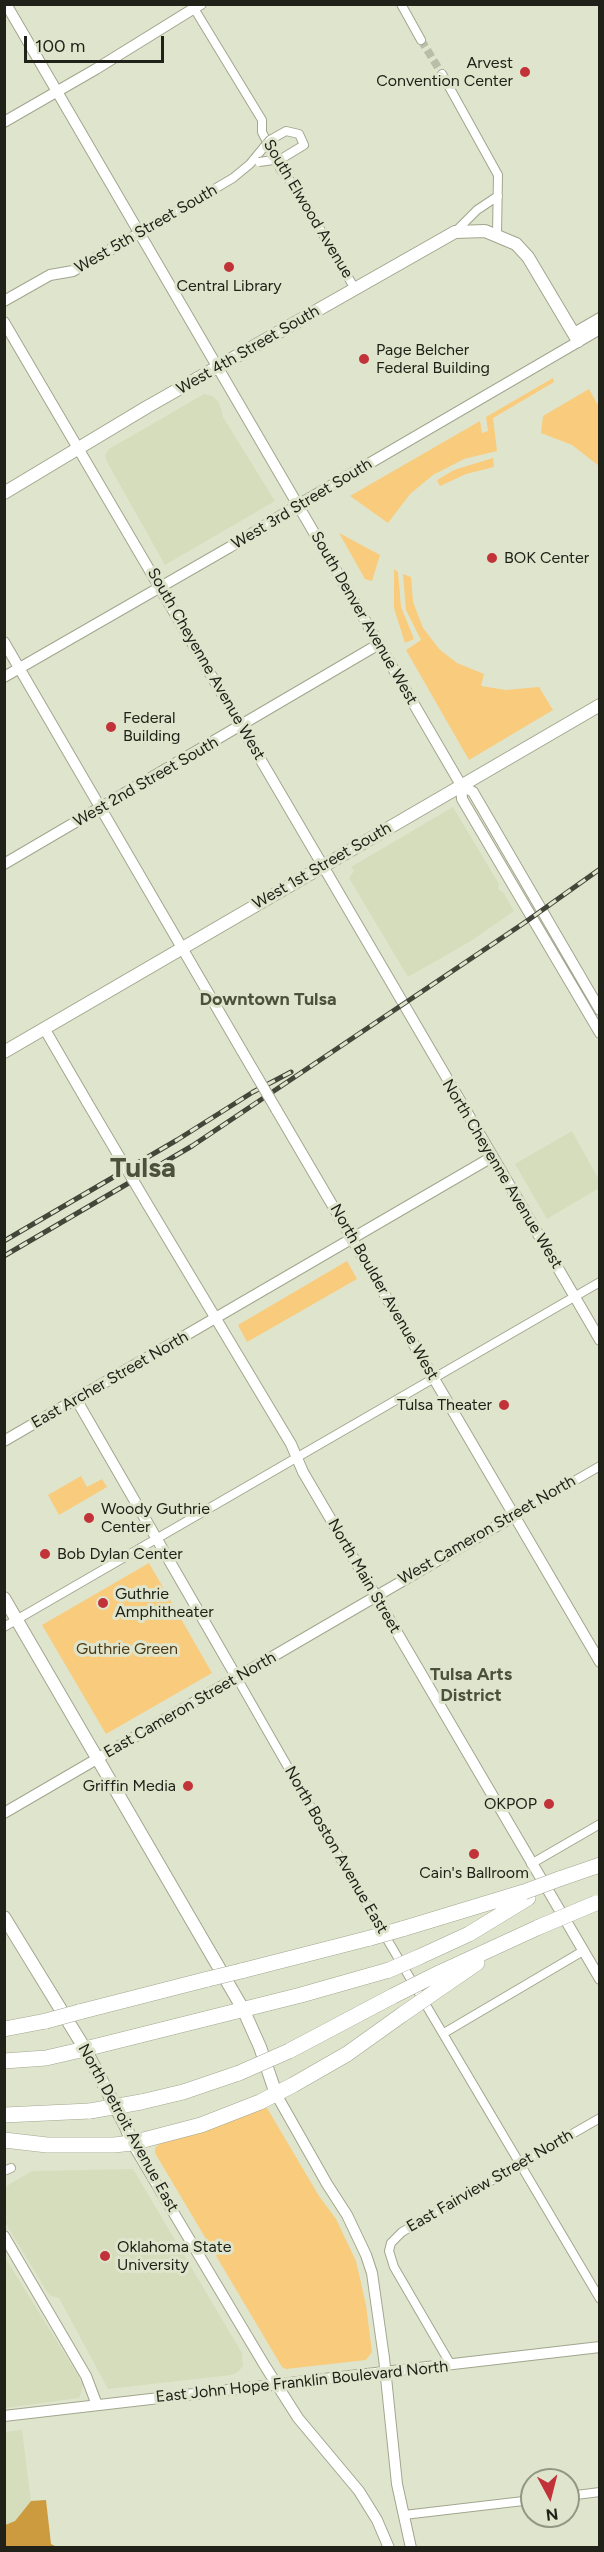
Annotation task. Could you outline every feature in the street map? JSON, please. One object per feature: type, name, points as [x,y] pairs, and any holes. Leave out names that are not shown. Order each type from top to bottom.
[{"type":"highway","points":[[4,2061],[46,2058],[85,2049],[388,1970],[468,1934],[526,1895],[559,1879],[600,1865]]},
{"type":"highway","points":[[4,2029],[370,1938],[526,1895]]},
{"type":"highway","points":[[4,2115],[90,2111],[141,2102],[183,2092],[239,2073],[393,1996],[442,1979],[517,1936],[598,1902]]},
{"type":"highway","points":[[4,2140],[46,2145],[96,2146],[132,2143],[201,2124],[276,2094],[347,2054],[403,2014],[442,1979]]},
{"type":"main road","name":"West 4th Street South","points":[[4,493],[455,232],[485,231],[497,235]]},
{"type":"main road","points":[[497,235],[516,244],[528,257],[576,337]]},
{"type":"main road","name":"West 1st Street South","points":[[4,1052],[600,705]]},
{"type":"main road","points":[[4,1598],[243,2009],[260,2047],[276,2094]]},
{"type":"main road","name":"North Detroit Avenue East","points":[[4,1917],[85,2049],[132,2143]]},
{"type":"street","points":[[6,4],[58,92]]},
{"type":"street","points":[[401,4],[421,39]]},
{"type":"street","points":[[4,122],[58,92],[196,6]]},
{"type":"street","name":"South Elwood Avenue","points":[[196,6],[262,120],[262,132],[281,170],[296,188],[355,289]]},
{"type":"street","points":[[442,74],[498,175],[497,235]]},
{"type":"street","name":"South Denver Avenue West","points":[[58,92],[461,784],[473,792],[600,1010]]},
{"type":"street","name":"West 5th Street South","points":[[4,301],[50,275],[73,271],[233,178],[250,164],[270,140],[282,132],[291,130],[298,134],[304,145],[281,159],[250,164]]},
{"type":"street","points":[[264,147],[268,157],[272,160]]},
{"type":"street","points":[[455,232],[470,216],[498,196]]},
{"type":"street","points":[[576,337],[600,318]]},
{"type":"street","name":"South Cheyenne Avenue West","points":[[4,322],[162,587],[405,1007]]},
{"type":"street","name":"West 3rd Street South","points":[[4,677],[162,587],[576,337],[600,329]]},
{"type":"street","name":"North Boulder Avenue West","points":[[4,642],[600,1662]]},
{"type":"street","name":"West 2nd Street South","points":[[4,864],[379,644]]},
{"type":"street","name":"South Denver Avenue West","points":[[461,784],[462,799],[600,1033]]},
{"type":"street","name":"North Cheyenne Avenue West","points":[[405,1007],[600,1340]]},
{"type":"street","name":"North Main Street","points":[[44,1028],[289,1440],[297,1459],[375,1595],[600,1979]]},
{"type":"street","name":"East Archer Street North","points":[[4,1441],[492,1157]]},
{"type":"street","points":[[4,1627],[600,1282]]},
{"type":"street","name":"North Boston Avenue East","points":[[75,1400],[365,1902],[600,2299]]},
{"type":"street","name":"West Cameron Street North","points":[[375,1595],[600,1466]]},
{"type":"street","name":"East Cameron Street North","points":[[4,1814],[375,1595]]},
{"type":"street","points":[[531,1864],[600,1824]]},
{"type":"street","points":[[444,2033],[583,1951]]},
{"type":"street","points":[[276,2094],[347,2215],[366,2255],[376,2291],[396,2473],[411,2547]]},
{"type":"street","name":"East Fairview Street North","points":[[451,2366],[394,2267],[389,2251],[393,2239],[600,2118]]},
{"type":"street","name":"North Detroit Avenue East","points":[[132,2143],[259,2358],[298,2418],[359,2491],[377,2520],[389,2547]]},
{"type":"street","points":[[4,2236],[86,2376],[97,2405]]},
{"type":"street","name":"East John Hope Franklin Boulevard North","points":[[4,2416],[600,2347]]},
{"type":"street","points":[[580,2494],[600,2492]]},
{"type":"street","points":[[404,2515],[520,2501]]},
{"type":"shaded area","points":[[204,394],[213,396],[219,402],[223,417],[275,501],[165,565],[105,455],[109,449]]},
{"type":"shaded area","points":[[453,807],[499,884],[498,889],[503,892],[514,911],[471,941],[408,977],[349,878],[354,871],[351,867]]},
{"type":"shaded area","points":[[572,1131],[599,1180],[599,1188],[547,1219],[515,1164]]},
{"type":"shaded area","name":"Oklahoma State University","points":[[133,2169],[242,2353],[243,2366],[238,2372],[231,2375],[108,2389],[59,2298],[51,2296],[46,2290],[5,2222],[7,2216],[5,2215],[5,2187],[32,2171]]},
{"type":"shaded area","points":[[4,2256],[78,2375],[83,2386],[79,2398],[5,2408]]},
{"type":"shaded area","points":[[22,2430],[31,2501],[15,2521],[5,2525],[4,2432]]},
{"type":"shaded area","points":[[46,2500],[51,2544],[57,2547],[5,2547],[5,2525],[15,2521],[31,2501]]},
{"type":"green space","points":[[553,378],[554,382],[493,418],[497,451],[464,459],[433,475],[410,494],[388,523],[350,496],[480,421],[482,433],[488,431],[486,417]]},
{"type":"green space","points":[[589,389],[599,407],[599,466],[572,445],[541,433],[543,416]]},
{"type":"green space","points":[[493,458],[494,467],[466,474],[440,486],[437,480],[454,470]]},
{"type":"green space","points":[[339,533],[380,555],[372,581],[365,579]]},
{"type":"green space","points":[[394,569],[398,572],[401,607],[414,639],[405,643],[394,608]]},
{"type":"green space","points":[[403,574],[411,577],[413,602],[423,628],[440,650],[457,663],[484,674],[481,686],[506,690],[539,687],[553,710],[469,760],[406,650],[421,640],[406,610]]},
{"type":"green space","points":[[347,1261],[357,1279],[247,1342],[238,1325]]},
{"type":"green space","points":[[81,1476],[87,1487],[102,1479],[107,1487],[59,1515],[48,1495]]},
{"type":"green space","name":"Guthrie Green","points":[[149,1563],[212,1673],[106,1734],[42,1625]]},
{"type":"green space","name":"Oklahoma State University","points":[[259,2108],[267,2108],[319,2196],[336,2219],[356,2261],[366,2305],[372,2352],[366,2360],[286,2369],[282,2367],[155,2153],[155,2148],[163,2141]]},
{"type":"tunnel","points":[[421,40],[442,74]]},
{"type":"railway","points":[[4,1256],[192,1146],[524,923],[600,869]]},
{"type":"railway","points":[[4,1241],[177,1140],[253,1092],[291,1072]]},
{"type":"place","name":"Arvest Convention Center","points":[[525,72]]},
{"type":"place","name":"Central Library","points":[[229,267]]},
{"type":"place","name":"Page Belcher Federal Building","points":[[364,359]]},
{"type":"place","name":"BOK Center","points":[[492,558]]},
{"type":"place","name":"Federal Building","points":[[111,727]]},
{"type":"place","name":"Tulsa Theater","points":[[504,1405]]},
{"type":"place","name":"Woody Guthrie Center","points":[[89,1518]]},
{"type":"place","name":"Bob Dylan Center","points":[[45,1554]]},
{"type":"place","name":"Guthrie Amphitheater","points":[[103,1603]]},
{"type":"place","name":"Griffin Media","points":[[188,1786]]},
{"type":"place","name":"OKPOP","points":[[549,1804]]},
{"type":"place","name":"Cain's Ballroom","points":[[474,1854]]},
{"type":"place","name":"Oklahoma State University","points":[[105,2256]]},
{"type":"district","name":"Downtown Tulsa","points":[[268,1000]]},
{"type":"district","name":"Tulsa","points":[[143,1169]]},
{"type":"district","name":"Tulsa Arts District","points":[[471,1685]]}]
